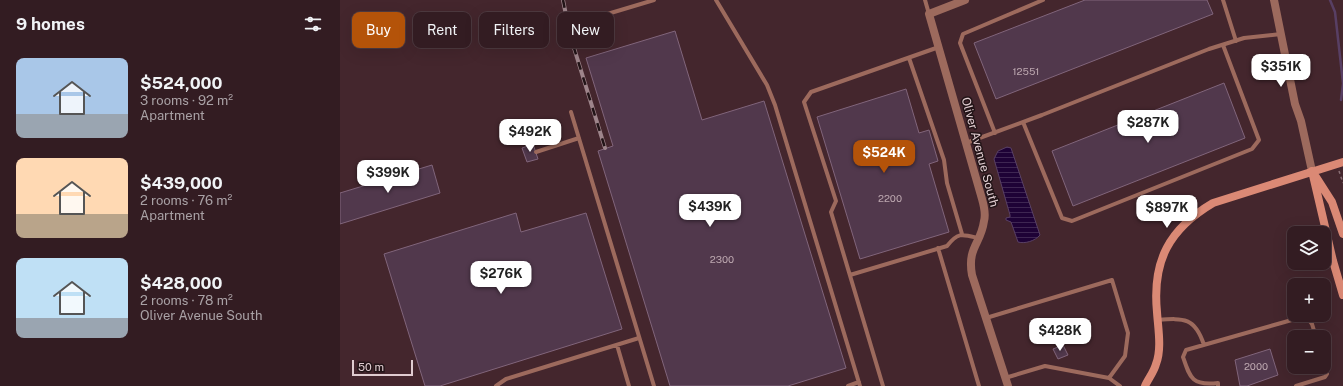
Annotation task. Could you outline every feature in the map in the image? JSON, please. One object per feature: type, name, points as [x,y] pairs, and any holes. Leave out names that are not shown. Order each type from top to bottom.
[{"type":"street","points":[[929,14],[965,0]]},
{"type":"street","points":[[1274,0],[1295,104],[1301,121],[1333,261],[1343,295]]},
{"type":"street","name":"Oliver Avenue South","points":[[929,14],[985,211],[984,222],[971,253],[970,264],[972,276],[1006,382]]},
{"type":"street","points":[[1145,386],[1156,364],[1158,345],[1155,298],[1160,262],[1169,244],[1181,227],[1194,214],[1213,203],[1340,162]]},
{"type":"street","points":[[1312,171],[1332,202],[1343,234]]},
{"type":"lane","points":[[614,12],[654,0]]},
{"type":"lane","points":[[716,0],[767,85],[775,105],[860,384],[848,386]]},
{"type":"lane","points":[[925,0],[929,14]]},
{"type":"lane","points":[[995,133],[960,43],[963,34],[1043,0]]},
{"type":"lane","points":[[1222,0],[1236,41]]},
{"type":"lane","points":[[966,143],[1222,45],[1236,41],[1281,34]]},
{"type":"lane","points":[[1023,122],[1062,218],[1072,221],[1252,148],[1259,140],[1222,45]]},
{"type":"lane","points":[[883,386],[831,212],[836,200],[804,102],[811,92],[939,47]]},
{"type":"lane","points":[[909,58],[944,160],[947,183],[962,234]]},
{"type":"lane","points":[[571,112],[654,386]]},
{"type":"lane","points":[[536,152],[579,138]]},
{"type":"lane","points":[[850,275],[946,246],[954,237],[962,234],[978,238]]},
{"type":"lane","points":[[938,248],[979,386]]},
{"type":"lane","points":[[986,318],[1112,280],[1128,333],[1125,356],[1109,378]]},
{"type":"lane","points":[[1218,386],[1218,383],[1208,386],[1198,385],[1190,379],[1183,357],[1186,350],[1306,316],[1312,324],[1314,330]]},
{"type":"lane","points":[[1157,320],[1180,318],[1191,322],[1197,327],[1204,344]]},
{"type":"lane","points":[[496,386],[506,380],[640,338]]},
{"type":"lane","points":[[617,345],[629,386]]},
{"type":"lane","points":[[1006,382],[1045,366],[1109,378],[1120,386]]},
{"type":"lane","points":[[1296,386],[1325,377],[1325,374]]},
{"type":"path","points":[[1340,162],[1343,183]]},
{"type":"shaded area","points":[[1007,147],[1011,148],[1040,235],[1027,242],[1018,242],[1011,222],[1006,220],[1006,218],[1010,217],[1010,215],[994,159],[998,151]]},
{"type":"building","points":[[1085,0],[1207,0],[1213,14],[996,99],[974,43]]},
{"type":"building","points":[[675,31],[702,120],[764,101],[846,368],[788,386],[670,386],[598,151],[613,146],[586,58]]},
{"type":"building","points":[[1224,83],[1245,138],[1073,206],[1052,151]]},
{"type":"building","points":[[906,89],[919,133],[929,130],[938,161],[929,164],[949,232],[860,259],[817,117]]},
{"type":"building","points":[[533,144],[538,159],[527,162],[522,148]]},
{"type":"building","points":[[432,165],[440,193],[340,224],[340,193]]},
{"type":"building","points":[[516,213],[521,232],[586,213],[622,329],[440,386],[425,386],[384,254]]},
{"type":"building","points":[[1063,345],[1068,355],[1058,359],[1053,349]]},
{"type":"building","points":[[1270,349],[1278,375],[1247,386],[1240,386],[1235,360]]},
{"type":"waterway","points":[[1330,0],[1335,12],[1343,83]]},
{"type":"waterway","points":[[1341,100],[1343,84]]},
{"type":"railway","points":[[563,0],[570,35],[605,148]]}]
